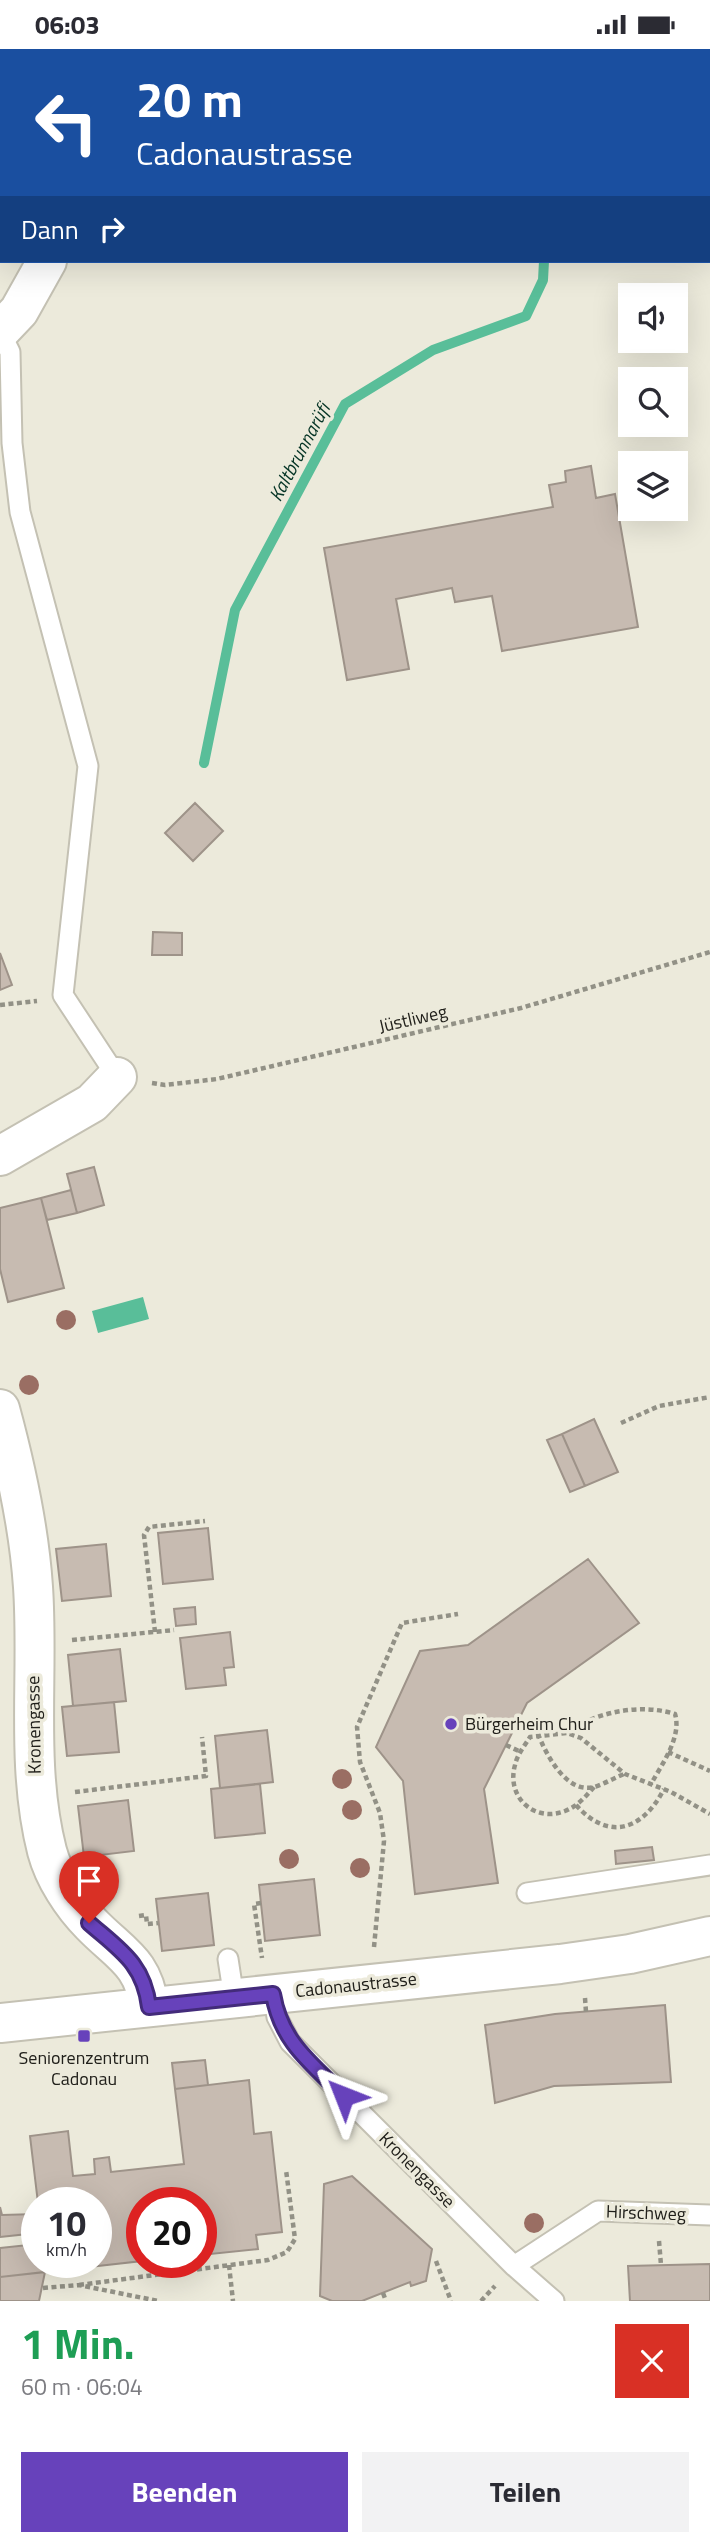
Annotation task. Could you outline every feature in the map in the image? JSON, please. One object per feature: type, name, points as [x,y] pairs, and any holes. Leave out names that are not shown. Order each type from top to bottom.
[{"type":"street","points":[[0,331],[19,311],[46,263]]},
{"type":"street","points":[[0,1156],[92,1104],[117,1077]]},
{"type":"street","name":"Kronengasse","points":[[2,1422],[24,1502],[33,1588],[36,1797],[48,1853],[61,1884],[89,1923],[134,1962],[147,1986],[149,2007]]},
{"type":"street","name":"Cadonaustrasse","points":[[0,2023],[234,1998],[268,1979],[560,1964],[630,1954],[710,1936]]},
{"type":"lane","points":[[0,331],[10,352],[12,443],[20,512],[88,766],[63,995],[117,1077]]},
{"type":"lane","points":[[527,1892],[710,1865]]},
{"type":"lane","points":[[228,1959],[234,1998]]},
{"type":"lane","name":"Kronengasse","points":[[268,1979],[277,2017],[290,2042],[514,2266],[554,2301]]},
{"type":"lane","name":"Hirschweg","points":[[514,2266],[598,2211],[710,2215]]},
{"type":"path","name":"Jüstliweg","points":[[117,1077],[165,1085],[217,1079],[521,1008],[710,951]]},
{"type":"path","points":[[0,1005],[25,1004],[63,995]]},
{"type":"path","points":[[621,1423],[659,1406],[710,1397]]},
{"type":"path","points":[[155,1632],[144,1535],[149,1527],[205,1521]]},
{"type":"path","points":[[374,1954],[384,1842],[380,1813],[360,1762],[357,1727],[402,1623],[458,1614]]},
{"type":"path","points":[[33,1644],[174,1630]]},
{"type":"path","points":[[567,1733],[586,1719],[614,1713],[662,1710],[674,1714],[678,1724],[668,1752],[651,1784]]},
{"type":"path","points":[[625,1774],[594,1787],[576,1805],[556,1813],[540,1813],[525,1807],[513,1783],[515,1764],[530,1737],[538,1734],[567,1733],[581,1738],[625,1774],[664,1789],[710,1814]]},
{"type":"path","points":[[538,1734],[557,1770],[576,1784],[594,1787]]},
{"type":"path","points":[[36,1797],[205,1776],[202,1737]]},
{"type":"path","points":[[506,1745],[521,1752]]},
{"type":"path","points":[[668,1752],[710,1771]]},
{"type":"path","points":[[576,1805],[591,1821],[622,1826],[643,1818],[654,1808],[664,1789]]},
{"type":"path","points":[[261,1903],[254,1904],[268,1979]]},
{"type":"path","points":[[43,2288],[268,2260],[287,2252],[295,2239],[286,2170]]},
{"type":"path","points":[[436,2261],[451,2301]]},
{"type":"path","points":[[229,2265],[233,2301]]},
{"type":"path","points":[[79,2285],[158,2301]]},
{"type":"path","points":[[383,2293],[386,2301]]},
{"type":"shaded area","points":[[143,1297],[149,1319],[98,1333],[92,1311]]},
{"type":"building","points":[[591,466],[596,498],[615,494],[638,627],[502,651],[492,596],[455,602],[452,588],[396,599],[409,669],[347,680],[324,548],[553,507],[549,485],[566,482],[565,471]]},
{"type":"building","points":[[195,803],[223,831],[193,861],[165,833]]},
{"type":"building","points":[[153,932],[182,933],[182,955],[152,955]]},
{"type":"building","points":[[0,953],[12,985],[0,990]]},
{"type":"building","points":[[94,1167],[104,1205],[77,1213],[67,1174]]},
{"type":"building","points":[[71,1190],[77,1213],[47,1220],[41,1198]]},
{"type":"building","points":[[41,1198],[64,1288],[8,1302],[0,1269],[0,1208]]},
{"type":"building","points":[[594,1419],[618,1472],[585,1486],[562,1434]]},
{"type":"building","points":[[562,1434],[585,1486],[570,1492],[547,1440]]},
{"type":"building","points":[[208,1528],[213,1579],[163,1584],[158,1533]]},
{"type":"building","points":[[106,1544],[111,1596],[62,1601],[56,1549]]},
{"type":"building","name":"Bürgerheim Chur","points":[[588,1559],[639,1623],[527,1703],[484,1789],[498,1883],[415,1894],[403,1781],[376,1747],[420,1651],[468,1645]]},
{"type":"building","points":[[195,1607],[196,1624],[176,1626],[174,1609]]},
{"type":"building","points":[[230,1632],[234,1667],[224,1668],[226,1685],[186,1689],[180,1638]]},
{"type":"building","points":[[120,1649],[126,1701],[73,1706],[68,1655]]},
{"type":"building","points":[[114,1702],[119,1752],[67,1756],[62,1707]]},
{"type":"building","points":[[267,1730],[273,1782],[220,1788],[215,1736]]},
{"type":"building","points":[[260,1784],[265,1833],[215,1838],[211,1789]]},
{"type":"building","points":[[128,1800],[134,1851],[84,1857],[78,1806]]},
{"type":"building","points":[[652,1847],[654,1860],[616,1864],[615,1851]]},
{"type":"building","points":[[314,1879],[320,1935],[265,1941],[259,1885]]},
{"type":"building","points":[[208,1893],[214,1945],[162,1951],[156,1899]]},
{"type":"building","points":[[665,2005],[671,2082],[554,2086],[495,2103],[485,2025],[555,2014]]},
{"type":"building","points":[[205,2060],[208,2085],[175,2089],[172,2063]]},
{"type":"building","points":[[249,2080],[254,2134],[271,2132],[282,2232],[256,2235],[258,2249],[217,2253],[217,2187],[126,2187],[126,2263],[112,2264],[112,2187],[36,2187],[30,2136],[68,2131],[73,2176],[95,2174],[94,2159],[109,2157],[111,2172],[184,2164],[175,2089]]},
{"type":"building","points":[[352,2176],[432,2249],[426,2281],[411,2286],[410,2282],[362,2301],[332,2301],[320,2296],[324,2184]]},
{"type":"building","points":[[0,2207],[2,2215],[21,2214],[21,2235],[0,2237]]},
{"type":"building","points":[[21,2246],[21,2275],[0,2277],[0,2248]]},
{"type":"building","points":[[710,2264],[710,2301],[630,2301],[628,2266]]},
{"type":"building","points":[[21,2275],[21,2278],[44,2278],[39,2301],[0,2301],[0,2277]]},
{"type":"waterway","name":"Kaltbrunnarüfi","points":[[204,763],[235,610],[345,404],[433,350],[526,316],[543,280],[544,263]]},
{"type":"place","name":"Bürgerheim Chur","points":[[451,1724]]},
{"type":"place","name":"Seniorenzentrum Cadonau","points":[[84,2036]]},
{"type":"route","points":[[89,1923],[134,1962],[147,1986],[149,2007],[273,1994],[277,2017],[290,2042],[344,2096]]}]
